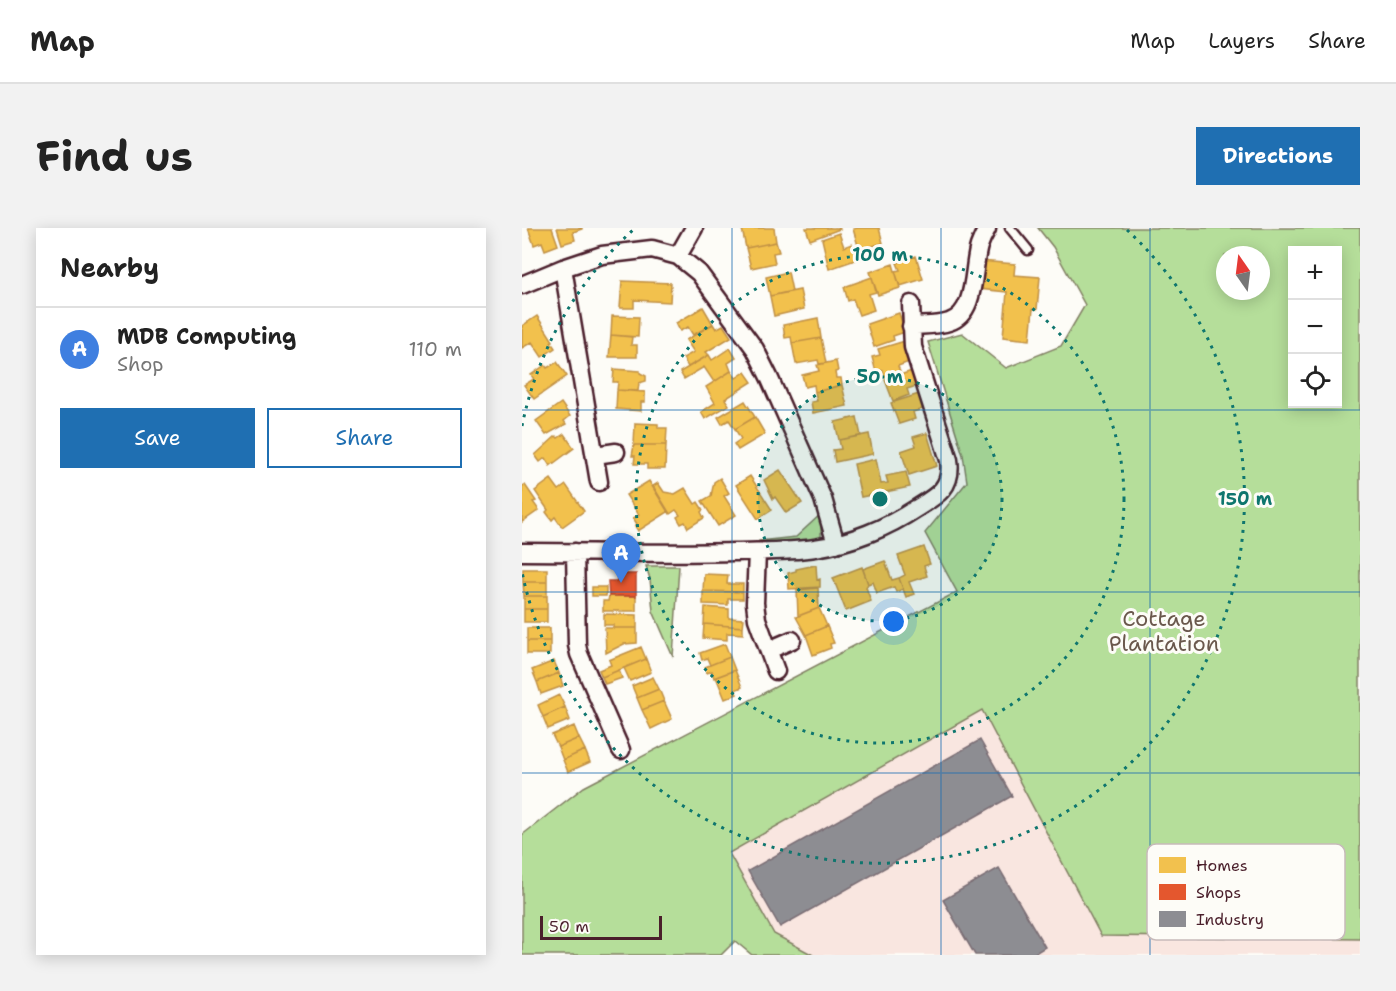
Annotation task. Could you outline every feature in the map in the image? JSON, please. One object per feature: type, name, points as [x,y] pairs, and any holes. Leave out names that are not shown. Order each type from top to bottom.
[{"type":"street","points":[[678,256],[694,228]]},
{"type":"street","points":[[911,326],[948,323],[959,317],[965,310],[979,245],[987,228]]},
{"type":"street","points":[[522,285],[602,255],[652,249],[678,256],[699,273],[755,349],[770,377],[824,499],[836,544]]},
{"type":"street","points":[[563,268],[599,482]]},
{"type":"street","points":[[522,552],[757,552],[814,549],[868,533],[902,518],[942,491],[951,471],[913,347],[911,304]]},
{"type":"street","points":[[595,455],[616,452]]},
{"type":"street","points":[[575,552],[579,654],[621,750]]},
{"type":"street","points":[[757,552],[757,619],[776,671]]},
{"type":"street","points":[[768,650],[792,640]]},
{"type":"lane","points":[[1010,228],[1028,250]]},
{"type":"shaded area","points":[[982,710],[1101,936],[1147,937],[1147,940],[1360,939],[1360,955],[813,955],[774,934],[728,853]]},
{"type":"green space","name":"Cottage Plantation","points":[[1038,228],[1360,228],[1360,939],[1345,939],[1345,844],[1147,844],[1147,937],[1101,936],[982,710],[729,853],[774,934],[813,955],[752,955],[735,941],[721,955],[522,955],[522,835],[584,787],[957,592],[925,533],[967,482],[963,455],[928,342],[962,333],[1006,368],[1061,346],[1085,305],[1053,247]]},
{"type":"green space","points":[[821,514],[821,536],[815,540],[759,545],[759,541],[796,537]]},
{"type":"green space","points":[[646,566],[679,566],[673,657],[653,611],[650,579]]},
{"type":"building: Homes","points":[[528,228],[552,228],[558,245],[545,250],[542,242],[534,245]]},
{"type":"building: Homes","points":[[557,228],[582,229],[573,232],[575,240],[562,244]]},
{"type":"building: Homes","points":[[774,228],[776,242],[746,248],[742,229]]},
{"type":"building: Homes","points":[[806,228],[839,228],[840,229],[810,240]]},
{"type":"building: Homes","points":[[879,228],[883,243],[869,247],[872,256],[862,259],[853,229]]},
{"type":"building: Homes","points":[[839,233],[844,247],[852,244],[858,259],[829,269],[822,239]]},
{"type":"building: Homes","points":[[776,242],[779,252],[773,253],[775,263],[751,268],[746,248]]},
{"type":"building: Homes","points":[[916,256],[923,279],[900,286],[895,271],[900,270],[897,263]]},
{"type":"building: Homes","points":[[980,261],[1015,264],[1014,275],[1040,277],[1037,309],[1033,309],[1030,340],[1003,337],[1007,292],[978,289]]},
{"type":"building: Homes","points":[[893,264],[900,288],[878,295],[870,272]]},
{"type":"building: Homes","points":[[788,272],[792,291],[770,296],[766,277]]},
{"type":"building: Homes","points":[[872,277],[876,292],[869,294],[874,310],[859,315],[853,299],[848,301],[844,287]]},
{"type":"building: Homes","points":[[622,281],[671,283],[670,302],[634,300],[634,308],[620,308]]},
{"type":"building: Homes","points":[[800,290],[804,309],[774,316],[770,296]]},
{"type":"building: Homes","points":[[703,307],[713,324],[693,335],[688,327],[680,331],[676,323]]},
{"type":"building: Homes","points":[[899,313],[905,332],[893,336],[894,340],[874,347],[867,324]]},
{"type":"building: Homes","points":[[537,316],[555,348],[542,357],[532,342],[522,348],[522,326]]},
{"type":"building: Homes","points":[[612,316],[639,317],[638,337],[611,335]]},
{"type":"building: Homes","points":[[818,318],[821,338],[792,343],[791,337],[785,338],[783,325]]},
{"type":"building: Homes","points":[[713,324],[716,329],[723,325],[731,337],[706,352],[709,355],[688,367],[683,358],[694,352],[686,340]]},
{"type":"building: Homes","points":[[611,335],[632,337],[631,345],[637,345],[637,357],[609,357]]},
{"type":"building: Homes","points":[[821,338],[826,363],[819,364],[818,360],[796,364],[792,343]]},
{"type":"building: Homes","points":[[905,341],[909,362],[898,366],[900,372],[885,377],[883,370],[876,372],[872,357],[880,355],[878,349]]},
{"type":"building: Homes","points":[[730,348],[736,358],[728,363],[731,371],[714,382],[704,367],[684,379],[680,372],[709,355],[712,360]]},
{"type":"building: Homes","points":[[836,361],[838,371],[835,372],[836,378],[841,378],[842,385],[815,392],[814,385],[805,387],[802,375],[819,371],[817,365]]},
{"type":"building: Homes","points":[[557,362],[567,376],[534,399],[524,385],[534,379],[531,375],[545,365],[547,368]]},
{"type":"building: Homes","points":[[614,369],[640,371],[646,376],[646,381],[639,383],[638,391],[617,390],[618,382],[613,382]]},
{"type":"building: Homes","points":[[915,370],[920,385],[907,389],[909,395],[893,401],[885,380]]},
{"type":"building: Homes","points":[[731,371],[736,378],[745,372],[752,382],[725,399],[729,405],[705,419],[701,412],[715,403],[706,387]]},
{"type":"building: Homes","points":[[842,385],[847,406],[813,413],[811,402],[817,401],[815,392]]},
{"type":"building: Homes","points":[[617,390],[645,392],[645,402],[641,402],[641,411],[616,409]]},
{"type":"building: Homes","points":[[922,393],[926,408],[913,412],[915,419],[899,424],[891,403]]},
{"type":"building: Homes","points":[[745,401],[755,417],[735,429],[729,420],[722,424],[718,417]]},
{"type":"building: Homes","points":[[561,403],[570,416],[564,421],[566,424],[546,435],[536,421]]},
{"type":"building: Homes","points":[[755,417],[765,434],[738,450],[734,444],[741,439],[735,429]]},
{"type":"building: Homes","points":[[857,417],[861,436],[839,440],[835,422]]},
{"type":"building: Homes","points":[[635,423],[658,424],[658,428],[667,428],[666,445],[634,445]]},
{"type":"building: Homes","points":[[927,433],[937,466],[909,475],[901,451],[916,446],[913,437]]},
{"type":"building: Homes","points":[[564,434],[574,448],[550,466],[545,458],[540,462],[535,455],[556,436],[558,438]]},
{"type":"building: Homes","points":[[869,434],[873,454],[835,462],[833,450],[841,449],[839,440]]},
{"type":"building: Homes","points":[[634,445],[666,445],[665,469],[647,469],[647,464],[634,464],[635,456],[632,456]]},
{"type":"building: Homes","points":[[876,459],[881,484],[888,483],[886,476],[906,472],[910,487],[861,497],[854,464]]},
{"type":"building: Homes","points":[[780,470],[802,503],[786,513],[775,497],[773,499],[764,480]]},
{"type":"building: Homes","points":[[750,476],[772,510],[758,519],[736,485]]},
{"type":"building: Homes","points":[[720,478],[729,493],[724,496],[736,515],[718,526],[702,501],[711,496],[714,482]]},
{"type":"building: Homes","points":[[551,479],[559,490],[566,485],[584,511],[562,527],[555,517],[552,520],[546,512],[548,510],[535,491]]},
{"type":"building: Homes","points":[[649,481],[668,512],[638,531],[633,518],[639,515],[626,495]]},
{"type":"building: Homes","points":[[658,483],[664,492],[675,494],[685,488],[695,504],[698,502],[703,510],[701,512],[704,518],[688,528],[685,522],[681,524],[677,517],[680,515],[676,510],[670,514],[653,486]]},
{"type":"building: Homes","points":[[525,485],[539,510],[522,522],[522,486]]},
{"type":"building: Homes","points":[[924,547],[930,564],[924,566],[927,576],[909,582],[914,594],[906,597],[899,578],[905,575],[898,556]]},
{"type":"building: Homes","points":[[885,561],[892,580],[899,578],[903,589],[896,592],[894,587],[877,593],[873,582],[868,584],[863,569]]},
{"type":"building: Homes","points":[[816,565],[820,587],[789,589],[788,573]]},
{"type":"building: Homes","points":[[862,567],[871,601],[846,611],[833,578]]},
{"type":"building: Homes","points":[[523,569],[547,569],[547,582],[523,582]]},
{"type":"building: Homes","points":[[704,574],[728,575],[727,584],[743,584],[743,592],[703,591]]},
{"type":"building: Homes","points":[[523,582],[547,582],[547,596],[524,596]]},
{"type":"building: Homes","points":[[592,587],[606,587],[606,596],[592,596]]},
{"type":"building: Homes","points":[[818,588],[819,608],[798,616],[797,590]]},
{"type":"building: Homes","points":[[703,591],[743,592],[743,599],[728,599],[728,605],[703,604]]},
{"type":"building: Homes","points":[[524,596],[547,596],[547,609],[524,609]]},
{"type":"building: Homes","points":[[609,596],[636,596],[636,611],[603,611],[603,601],[608,601]]},
{"type":"building: Homes","points":[[705,607],[729,609],[729,618],[744,619],[743,627],[704,624]]},
{"type":"building: Homes","points":[[819,608],[827,626],[806,635],[796,617]]},
{"type":"building: Homes","points":[[524,609],[547,609],[547,622],[524,622]]},
{"type":"building: Homes","points":[[604,614],[637,615],[637,628],[613,628],[613,625],[604,625]]},
{"type":"building: Homes","points":[[704,624],[743,627],[743,634],[727,633],[727,640],[703,638]]},
{"type":"building: Homes","points":[[827,626],[834,643],[830,644],[831,648],[813,655],[806,635]]},
{"type":"building: Homes","points":[[527,628],[550,628],[550,641],[527,641]]},
{"type":"building: Homes","points":[[605,628],[637,628],[637,643],[624,644],[606,653]]},
{"type":"building: Homes","points":[[527,641],[550,641],[550,654],[527,654]]},
{"type":"building: Homes","points":[[725,644],[730,657],[710,665],[707,658],[702,660],[700,653]]},
{"type":"building: Homes","points":[[641,647],[646,659],[602,677],[599,670],[611,665],[609,660]]},
{"type":"building: Homes","points":[[730,657],[735,670],[714,678],[712,671],[707,673],[705,667]]},
{"type":"building: Homes","points":[[646,659],[651,672],[630,681],[624,668]]},
{"type":"building: Homes","points":[[554,661],[559,673],[537,682],[532,670]]},
{"type":"building: Homes","points":[[619,670],[622,678],[605,684],[602,677]]},
{"type":"building: Homes","points":[[735,670],[742,687],[735,690],[737,694],[725,699],[716,677]]},
{"type":"building: Homes","points":[[559,673],[563,686],[541,694],[537,682]]},
{"type":"building: Homes","points":[[653,677],[659,689],[637,698],[632,686]]},
{"type":"building: Homes","points":[[659,689],[664,701],[642,710],[637,698]]},
{"type":"building: Homes","points":[[559,695],[565,707],[543,717],[538,705]]},
{"type":"building: Homes","points":[[664,701],[672,719],[651,729],[642,710]]},
{"type":"building: Homes","points":[[565,707],[570,720],[548,729],[543,717]]},
{"type":"building: Homes","points":[[574,726],[579,738],[558,747],[552,735]]},
{"type":"building: Homes","points":[[579,738],[585,750],[563,760],[558,747]]},
{"type":"building: Homes","points":[[585,750],[590,762],[568,772],[563,760]]},
{"type":"building: Shops","points":[[617,574],[636,574],[636,596],[609,596],[608,581],[617,581]]},
{"type":"building: Industry","points":[[980,740],[1012,796],[780,927],[748,871]]},
{"type":"building: Industry","points":[[999,868],[1045,947],[1032,955],[975,955],[943,900]]},
{"type":"place","name":"MDB Computing","points":[[621,583]]}]
